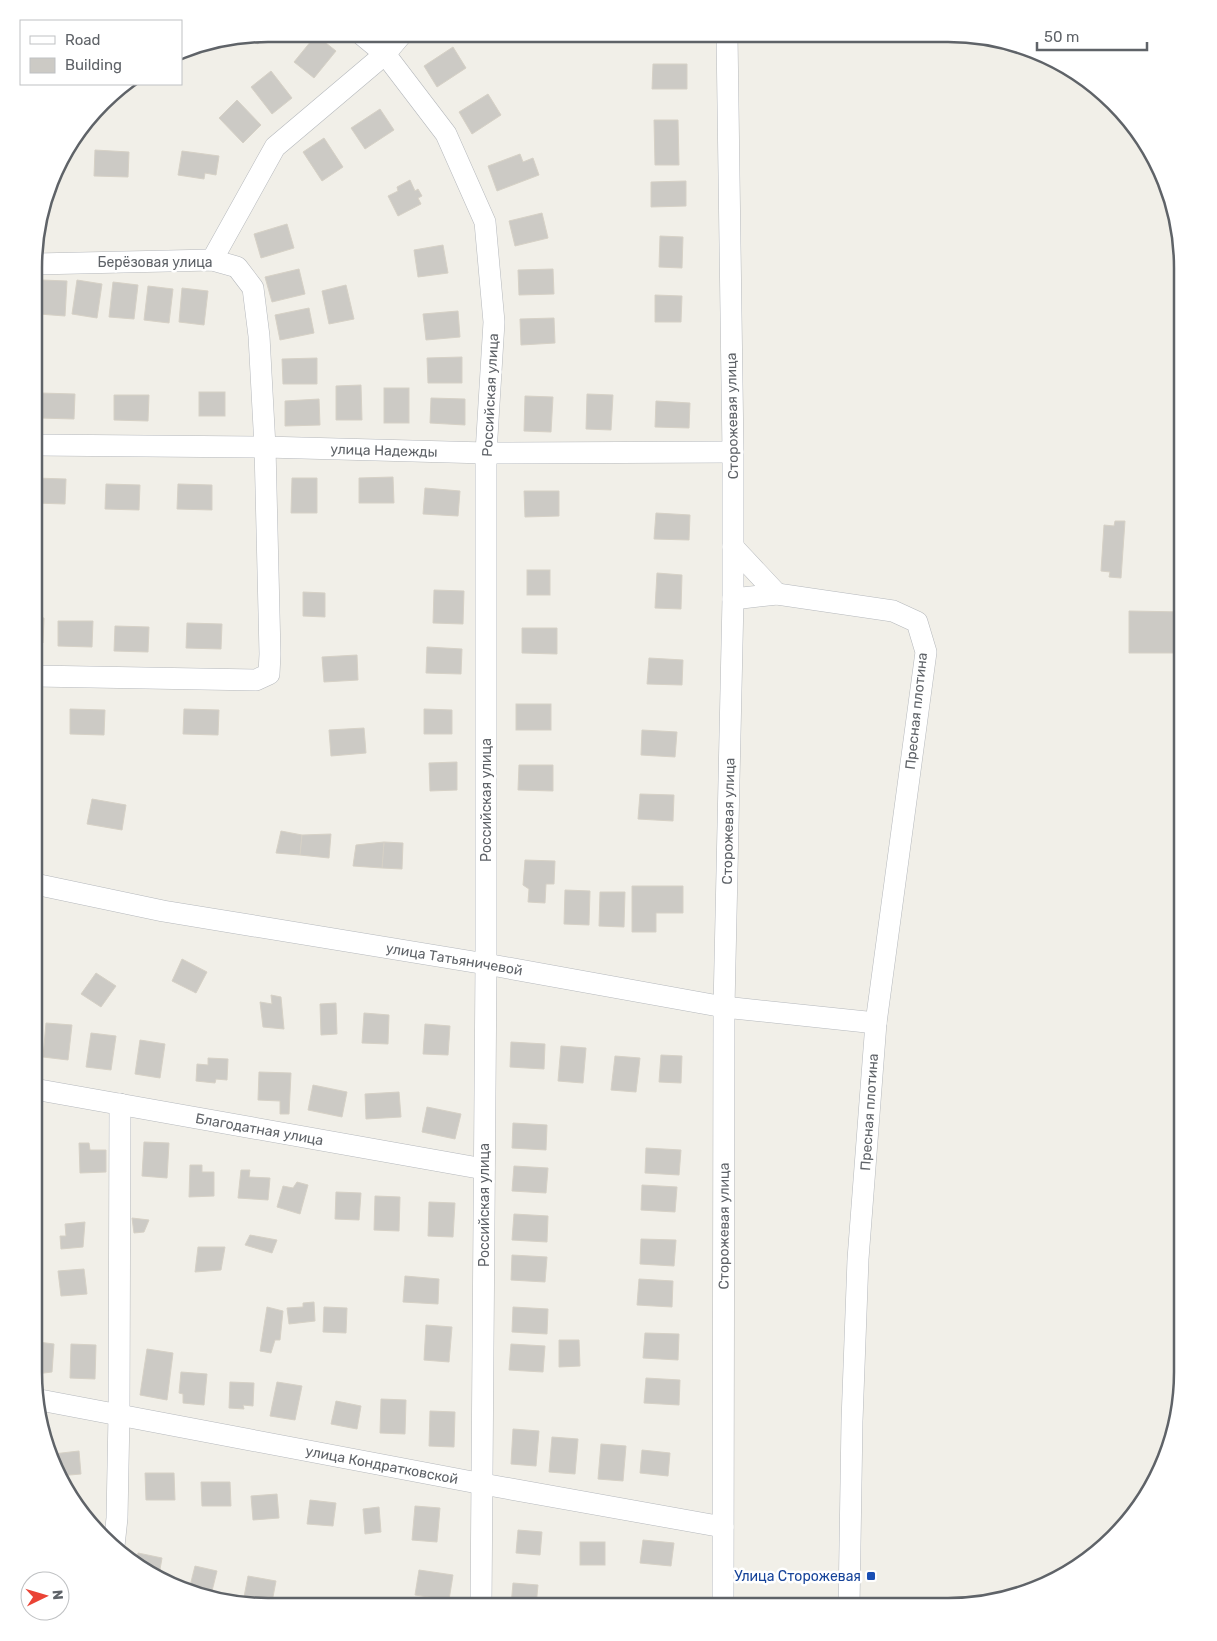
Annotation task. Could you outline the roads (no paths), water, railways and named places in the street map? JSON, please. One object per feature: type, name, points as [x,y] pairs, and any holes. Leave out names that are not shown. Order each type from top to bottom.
[{"type":"street","name":"Российская улица","points":[[371,42],[385,54],[446,134],[485,222],[494,322],[486,453],[486,964],[481,1598]]},
{"type":"street","points":[[212,260],[275,147],[385,54],[395,42]]},
{"type":"street","name":"Сторожевая улица","points":[[723,1598],[724,1007],[733,599],[733,452],[726,42]]},
{"type":"street","name":"Берёзовая улица","points":[[42,264],[212,260],[237,267],[253,288],[259,336],[265,447],[270,654],[269,674],[256,680],[42,676]]},
{"type":"street","name":"улица Надежды","points":[[42,445],[265,447],[486,453],[733,452]]},
{"type":"street","points":[[733,547],[777,594]]},
{"type":"street","points":[[733,599],[777,594]]},
{"type":"street","name":"Пресная плотина","points":[[777,594],[893,611],[917,622],[926,652],[876,1023],[858,1259],[852,1421],[849,1598]]},
{"type":"street","name":"улица Татьяничевой","points":[[42,885],[163,911],[486,964],[724,1007],[876,1023]]},
{"type":"street","name":"Благодатная улица","points":[[42,1090],[484,1169]]},
{"type":"street","points":[[115,1537],[119,1415],[120,1104]]},
{"type":"street","name":"улица Кондратковской","points":[[44,1401],[483,1484],[723,1527]]},
{"type":"place","name":"Улица Сторожевая","points":[[871,1576]]}]
